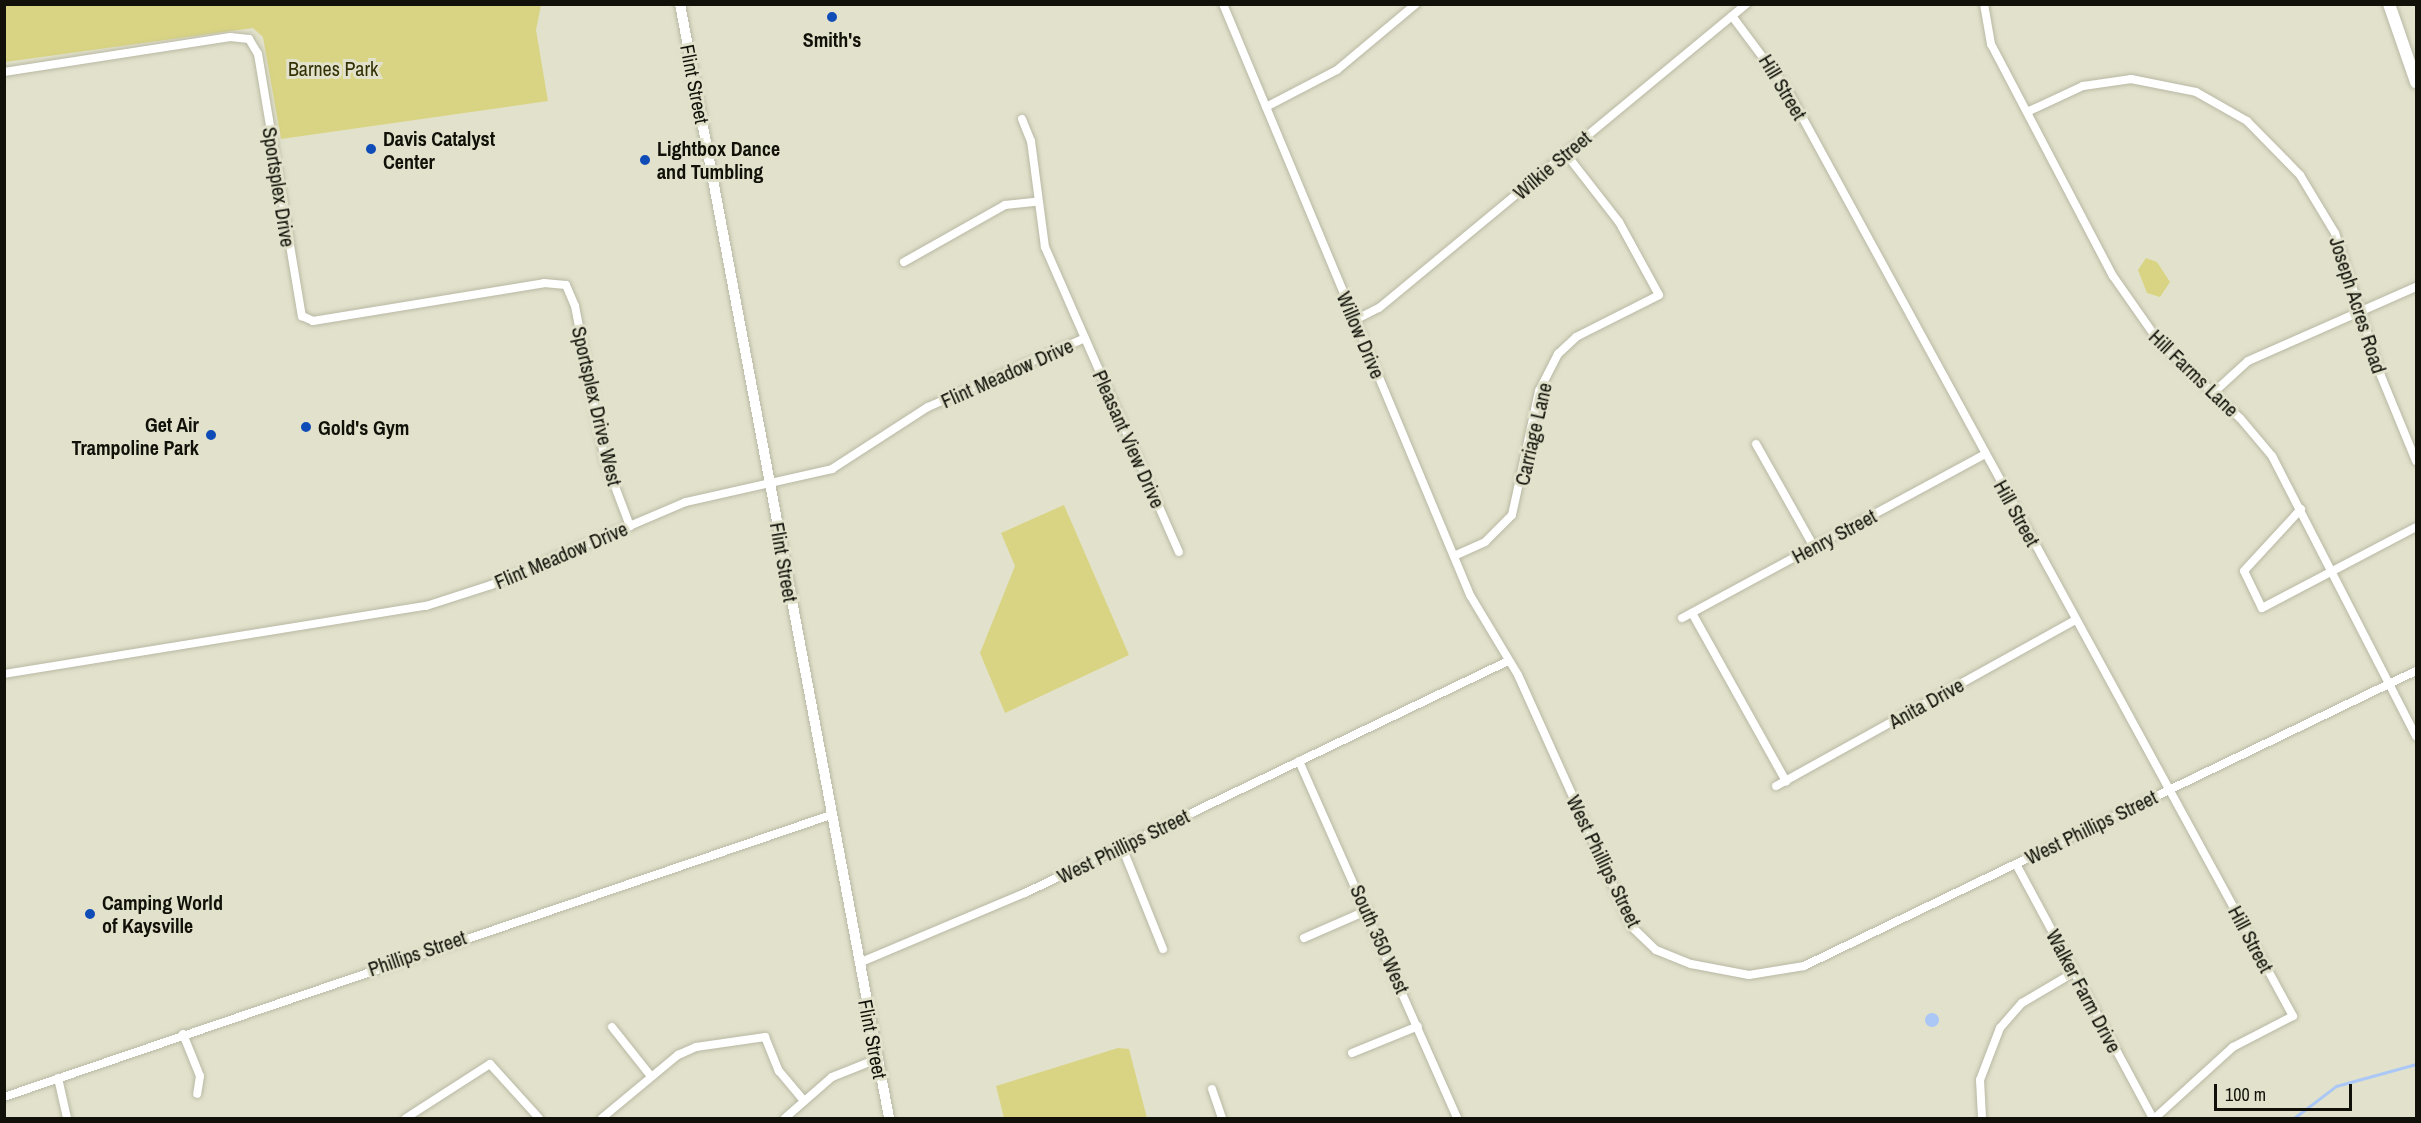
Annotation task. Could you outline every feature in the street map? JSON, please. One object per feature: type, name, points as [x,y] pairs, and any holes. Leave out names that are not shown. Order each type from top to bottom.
[{"type":"main road","points":[[2388,4],[2416,82]]},
{"type":"street","name":"Flint Street","points":[[680,4],[889,1119]]},
{"type":"street","name":"Willow Drive","points":[[1223,4],[1454,556],[1506,662]]},
{"type":"street","points":[[1266,107],[1337,70],[1416,4]]},
{"type":"street","name":"Wilkie Street","points":[[1355,320],[1379,308],[1746,4]]},
{"type":"street","name":"Hill Farms Lane","points":[[1984,4],[1986,32],[2128,301],[2168,352],[2212,393],[2272,456],[2416,736]]},
{"type":"street","name":"Hill Street","points":[[1732,16],[1788,91],[2293,1016],[2234,1047],[2154,1119]]},
{"type":"street","name":"Sportsplex Drive","points":[[4,72],[230,37],[249,39],[258,54],[298,307],[313,321],[544,283],[566,285]]},
{"type":"street","name":"Joseph Acres Road","points":[[2027,112],[2084,86],[2131,79],[2176,85],[2223,105],[2269,141],[2314,195],[2344,253],[2362,315],[2416,461]]},
{"type":"street","name":"Pleasant View Drive","points":[[1022,119],[1031,141],[1036,202],[1046,247],[1179,552]]},
{"type":"street","name":"Carriage Lane","points":[[1454,556],[1485,542],[1512,515],[1539,391],[1558,354],[1576,337],[1659,295],[1619,222],[1566,154]]},
{"type":"street","points":[[904,262],[1005,205],[1036,202]]},
{"type":"street","name":"Sportsplex Drive West","points":[[566,285],[575,306],[605,460],[630,526]]},
{"type":"street","points":[[2212,393],[2248,361],[2362,315],[2416,287]]},
{"type":"street","name":"Flint Meadow Drive","points":[[4,674],[426,606],[707,495],[770,484],[832,469],[928,407],[1085,338]]},
{"type":"street","points":[[1756,444],[1814,547]]},
{"type":"street","name":"Henry Street","points":[[1683,618],[1985,454]]},
{"type":"street","points":[[2301,509],[2244,579],[2262,608],[2416,527]]},
{"type":"street","points":[[1692,613],[1786,781]]},
{"type":"street","name":"Anita Drive","points":[[1776,786],[2075,620]]},
{"type":"street","name":"West Phillips Street","points":[[859,963],[1122,847],[1506,662],[1518,675],[1632,927],[1656,950],[1691,964],[1749,975],[1786,971],[2016,864],[2416,671]]},
{"type":"street","name":"South 350 West","points":[[1299,761],[1368,910],[1457,1119]]},
{"type":"street","name":"Phillips Street","points":[[4,1097],[183,1034],[831,815]]},
{"type":"street","points":[[1122,847],[1163,949]]},
{"type":"street","name":"Walker Farm Drive","points":[[2016,864],[2154,1119]]},
{"type":"street","points":[[1304,938],[1368,910]]},
{"type":"street","points":[[1982,1119],[1980,1080],[2000,1028],[2022,1004],[2073,973]]},
{"type":"street","points":[[1352,1053],[1418,1026]]},
{"type":"street","points":[[612,1027],[650,1074]]},
{"type":"street","points":[[183,1034],[200,1076],[197,1094]]},
{"type":"street","points":[[602,1119],[650,1074],[696,1047],[765,1037],[778,1071],[804,1101]]},
{"type":"street","points":[[785,1119],[832,1077],[877,1059]]},
{"type":"street","points":[[406,1119],[490,1064],[539,1119]]},
{"type":"street","points":[[58,1078],[67,1119]]},
{"type":"street","points":[[1212,1089],[1222,1119]]},
{"type":"green space","name":"Barnes Park","points":[[5,4],[541,5],[536,30],[548,101],[281,139],[263,37],[253,28],[5,62]]},
{"type":"green space","points":[[2146,258],[2157,262],[2170,282],[2160,297],[2147,293],[2138,270]]},
{"type":"green space","points":[[1064,505],[1129,655],[1005,713],[980,653],[1015,566],[1001,533]]},
{"type":"green space","points":[[1118,1048],[1129,1049],[1147,1118],[1004,1118],[996,1086]]},
{"type":"water","points":[[1929,1013],[1935,1013],[1939,1020],[1935,1027],[1929,1027],[1925,1023],[1925,1017]]},
{"type":"waterway","points":[[2294,1118],[2336,1086],[2416,1064]]},
{"type":"place","name":"Smith's","points":[[832,17]]},
{"type":"place","name":"Davis Catalyst Center","points":[[371,149]]},
{"type":"place","name":"Lightbox Dance and Tumbling","points":[[645,160]]},
{"type":"place","name":"Gold's Gym","points":[[306,427]]},
{"type":"place","name":"Get Air Trampoline Park","points":[[211,435]]},
{"type":"place","name":"Camping World of Kaysville","points":[[90,914]]}]
